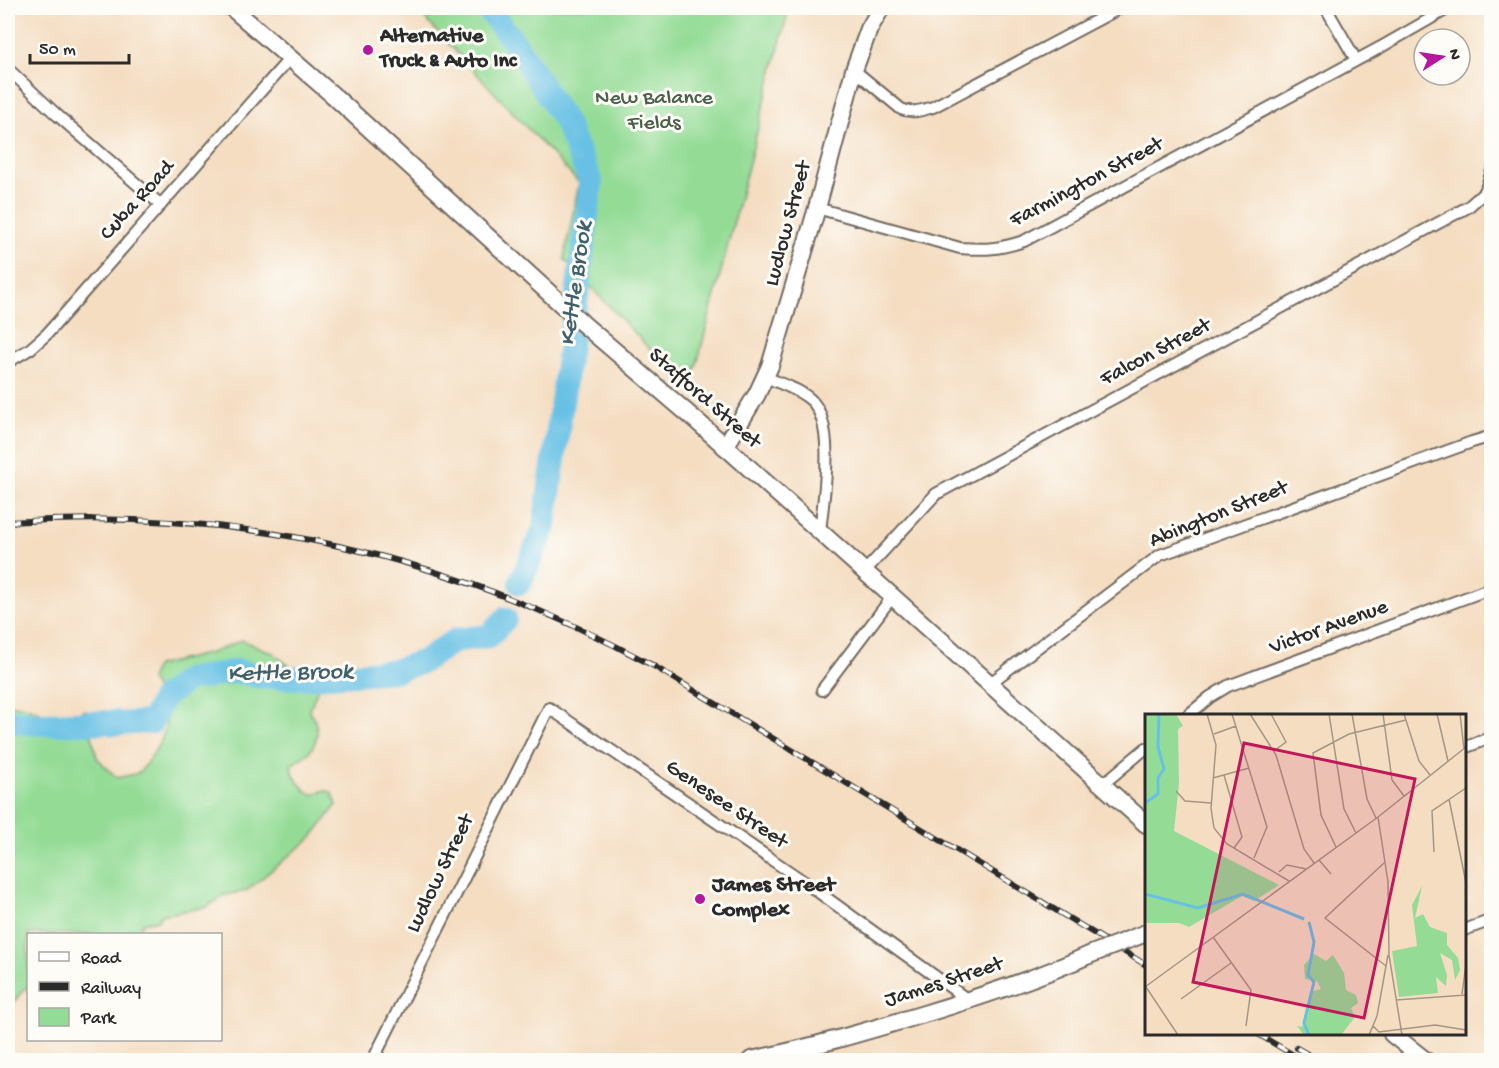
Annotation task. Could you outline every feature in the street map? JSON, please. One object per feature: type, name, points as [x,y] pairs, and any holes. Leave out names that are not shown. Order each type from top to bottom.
[{"type":"main road","name":"Stafford Street","points":[[232,8],[492,238],[582,323],[725,447],[1145,823]]},
{"type":"main road","name":"Ludlow Street","points":[[725,447],[766,377],[784,326],[855,70],[869,29],[881,8]]},
{"type":"main road","name":"James Street","points":[[751,1060],[846,1038],[968,1000],[1145,933]]},
{"type":"main road","points":[[1393,1035],[1425,1060]]},
{"type":"street","points":[[855,70],[901,109],[909,112],[922,110],[933,107],[1120,8]]},
{"type":"street","points":[[1326,8],[1356,60]]},
{"type":"street","name":"Farmington Street","points":[[818,208],[960,248],[984,250],[1002,248],[1024,241],[1449,8]]},
{"type":"street","name":"Cuba Road","points":[[8,362],[30,349],[47,334],[290,58]]},
{"type":"street","points":[[8,69],[57,115],[161,205]]},
{"type":"street","points":[[1488,193],[1491,171]]},
{"type":"street","name":"Falcon Street","points":[[864,572],[936,494],[1468,207],[1488,193]]},
{"type":"street","points":[[766,377],[802,393],[813,402],[820,415],[826,440],[826,476],[820,532]]},
{"type":"street","name":"Abington Street","points":[[989,684],[1160,555],[1491,436]]},
{"type":"street","name":"Victor Avenue","points":[[1190,714],[1228,686],[1491,588]]},
{"type":"street","points":[[822,690],[891,597]]},
{"type":"street","name":"Genesee Street","points":[[549,708],[803,881],[968,1000]]},
{"type":"street","name":"Ludlow Street","points":[[373,1060],[549,708]]},
{"type":"street","points":[[1466,747],[1491,737]]},
{"type":"street","points":[[1102,785],[1145,749]]},
{"type":"street","points":[[1466,929],[1491,920]]},
{"type":"green space","name":"New Balance Fields","points":[[415,8],[789,8],[690,391],[564,259],[579,183]]},
{"type":"green space","points":[[242,640],[273,653],[291,667],[307,672],[319,686],[309,711],[315,721],[317,736],[308,753],[291,765],[296,779],[304,790],[313,795],[325,790],[332,793],[337,805],[312,837],[246,891],[225,895],[207,907],[161,915],[158,920],[143,923],[138,933],[27,933],[27,988],[23,990],[8,1010],[8,704],[28,707],[56,719],[86,710],[97,758],[117,778],[139,773],[160,743],[165,727],[165,709],[150,679],[156,666],[214,652]]},
{"type":"waterway","name":"Kettle Brook","points":[[487,8],[514,42],[564,120],[591,182],[544,529],[520,583]]},
{"type":"waterway","name":"Kettle Brook","points":[[8,721],[42,724],[152,722],[163,698],[187,680],[237,671],[257,676],[300,678],[394,671],[422,662],[456,640],[489,636],[505,619]]},
{"type":"railway","points":[[8,522],[94,519],[178,522],[260,531],[340,546],[419,567],[498,594],[575,626],[652,665],[1145,964]]},
{"type":"railway","points":[[1260,1035],[1302,1060]]},
{"type":"railway","points":[[1297,1048],[1318,1060]]},
{"type":"place","name":"Alternative Truck & Auto Inc","points":[[368,50]]},
{"type":"place","name":"James Street Complex","points":[[700,899]]}]
